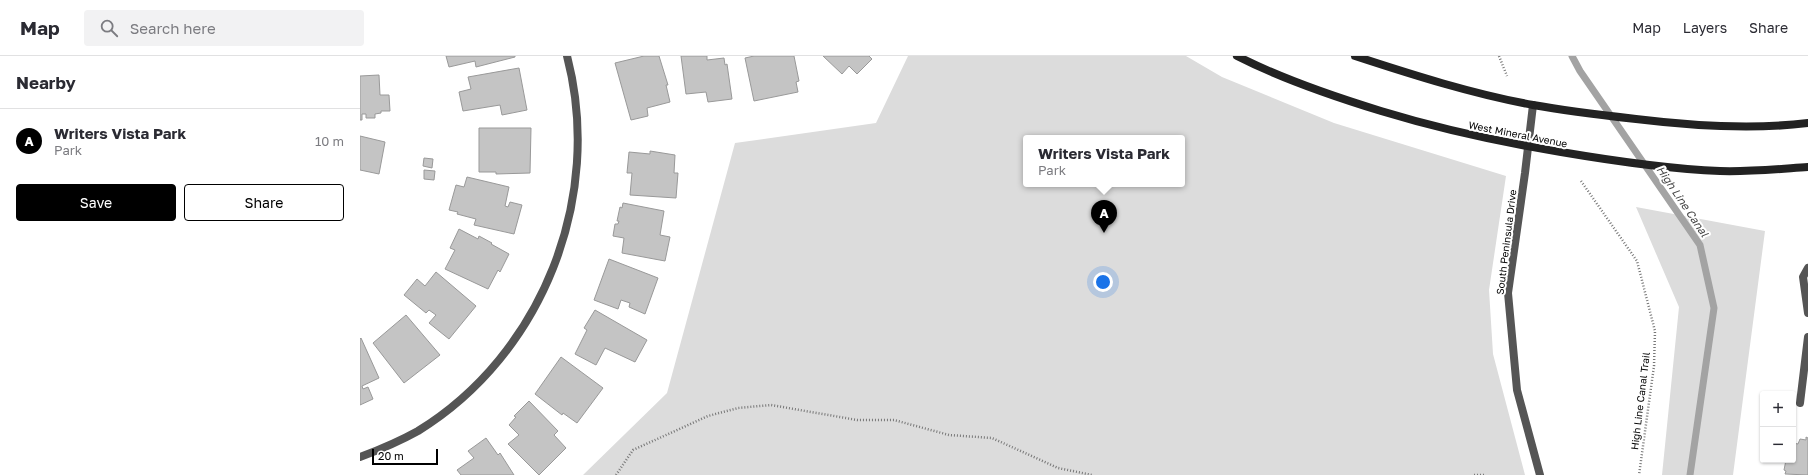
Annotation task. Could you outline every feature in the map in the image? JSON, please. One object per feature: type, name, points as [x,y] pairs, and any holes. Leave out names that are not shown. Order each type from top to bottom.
[{"type":"main road","name":"West Mineral Avenue","points":[[1237,56],[1299,83],[1362,105],[1460,134],[1579,156],[1641,165],[1720,171],[1808,167]]},
{"type":"main road","points":[[1355,56],[1421,77],[1533,104],[1566,110],[1678,124],[1763,126],[1808,123]]},
{"type":"street","points":[[360,457],[417,431],[468,393],[488,373],[515,340],[538,300],[557,258],[566,232],[575,192],[578,161],[578,112],[567,56]]},
{"type":"street","name":"South Peninsula Drive","points":[[1533,104],[1508,293],[1517,390],[1534,447],[1540,475]]},
{"type":"street","points":[[1808,268],[1803,277],[1808,313]]},
{"type":"street","points":[[1800,403],[1808,337]]},
{"type":"path","points":[[1499,56],[1507,76]]},
{"type":"path","name":"High Line Canal Trail","points":[[1581,181],[1637,261],[1655,331],[1654,366],[1639,475]]},
{"type":"path","points":[[616,475],[633,450],[702,418],[738,408],[771,405],[858,420],[894,420],[949,435],[992,438],[1058,468],[1092,475]]},
{"type":"path","points":[[1474,475],[1485,475]]},
{"type":"shaded area","points":[[908,56],[1186,56],[1222,77],[1334,123],[1506,176],[1489,290],[1493,354],[1525,475],[583,475],[667,393],[735,143],[876,123]]},
{"type":"shaded area","points":[[1636,207],[1765,231],[1733,475],[1662,475],[1679,307]]},
{"type":"building","points":[[446,56],[515,57],[476,67],[475,61],[449,67]]},
{"type":"building","points":[[644,56],[659,56],[668,85],[666,85],[670,102],[647,108],[648,116],[631,120],[615,63]]},
{"type":"building","points":[[681,56],[707,56],[707,60],[724,58],[725,65],[727,64],[732,99],[708,102],[706,92],[686,94]]},
{"type":"building","points":[[754,56],[794,56],[799,81],[796,82],[798,92],[754,101],[745,58]]},
{"type":"building","points":[[823,56],[869,56],[872,59],[857,74],[849,66],[842,74]]},
{"type":"building","points":[[519,68],[527,110],[502,115],[500,105],[463,111],[459,92],[471,89],[468,77]]},
{"type":"building","points":[[379,75],[380,95],[389,95],[390,111],[381,111],[381,113],[375,114],[375,118],[366,118],[366,114],[362,114],[362,120],[360,120],[360,76]]},
{"type":"building","points":[[479,128],[531,128],[530,173],[496,174],[496,172],[479,172]]},
{"type":"building","points":[[360,136],[385,142],[379,174],[360,170]]},
{"type":"building","points":[[650,151],[675,155],[674,173],[678,173],[676,198],[630,195],[632,173],[627,173],[629,152],[650,154]]},
{"type":"building","points":[[424,158],[433,159],[432,168],[423,166]]},
{"type":"building","points":[[424,170],[435,171],[434,180],[424,179]]},
{"type":"building","points":[[467,177],[509,187],[505,206],[508,207],[510,202],[522,205],[514,234],[474,225],[476,219],[457,214],[458,212],[449,210],[456,185],[464,187]]},
{"type":"building","points":[[623,203],[664,211],[660,235],[670,237],[665,261],[622,253],[624,238],[613,236],[615,224],[618,224],[619,221],[617,221],[620,207],[622,208]]},
{"type":"building","points":[[459,229],[478,239],[479,236],[509,254],[500,272],[498,270],[488,289],[445,269],[455,250],[450,248]]},
{"type":"building","points":[[609,259],[658,278],[645,314],[629,307],[630,303],[621,300],[618,309],[594,300]]},
{"type":"building","points":[[436,272],[476,306],[449,339],[429,323],[436,315],[429,310],[426,313],[404,295],[417,279],[425,286]]},
{"type":"building","points":[[595,310],[647,340],[635,362],[605,348],[596,365],[575,354],[587,330],[584,328]]},
{"type":"building","points":[[406,315],[440,355],[404,383],[373,343]]},
{"type":"building","points":[[361,338],[379,378],[362,386],[363,389],[368,387],[373,399],[360,405],[360,339]]},
{"type":"building","points":[[561,357],[603,388],[577,423],[563,413],[562,415],[535,394]]},
{"type":"building","points":[[529,401],[558,431],[554,435],[566,448],[539,475],[508,444],[519,435],[509,425],[516,417],[514,416]]},
{"type":"building","points":[[1806,437],[1808,438],[1808,475],[1785,474],[1785,463],[1796,463],[1796,444],[1798,444],[1800,439],[1806,440]]},
{"type":"building","points":[[486,438],[498,455],[500,453],[514,475],[461,475],[457,470],[474,458],[468,451]]},
{"type":"waterway","name":"High Line Canal","points":[[1572,56],[1580,71],[1700,245],[1714,308],[1690,475]]},
{"type":"place","name":"Writers Vista Park","points":[[1104,233]]}]
